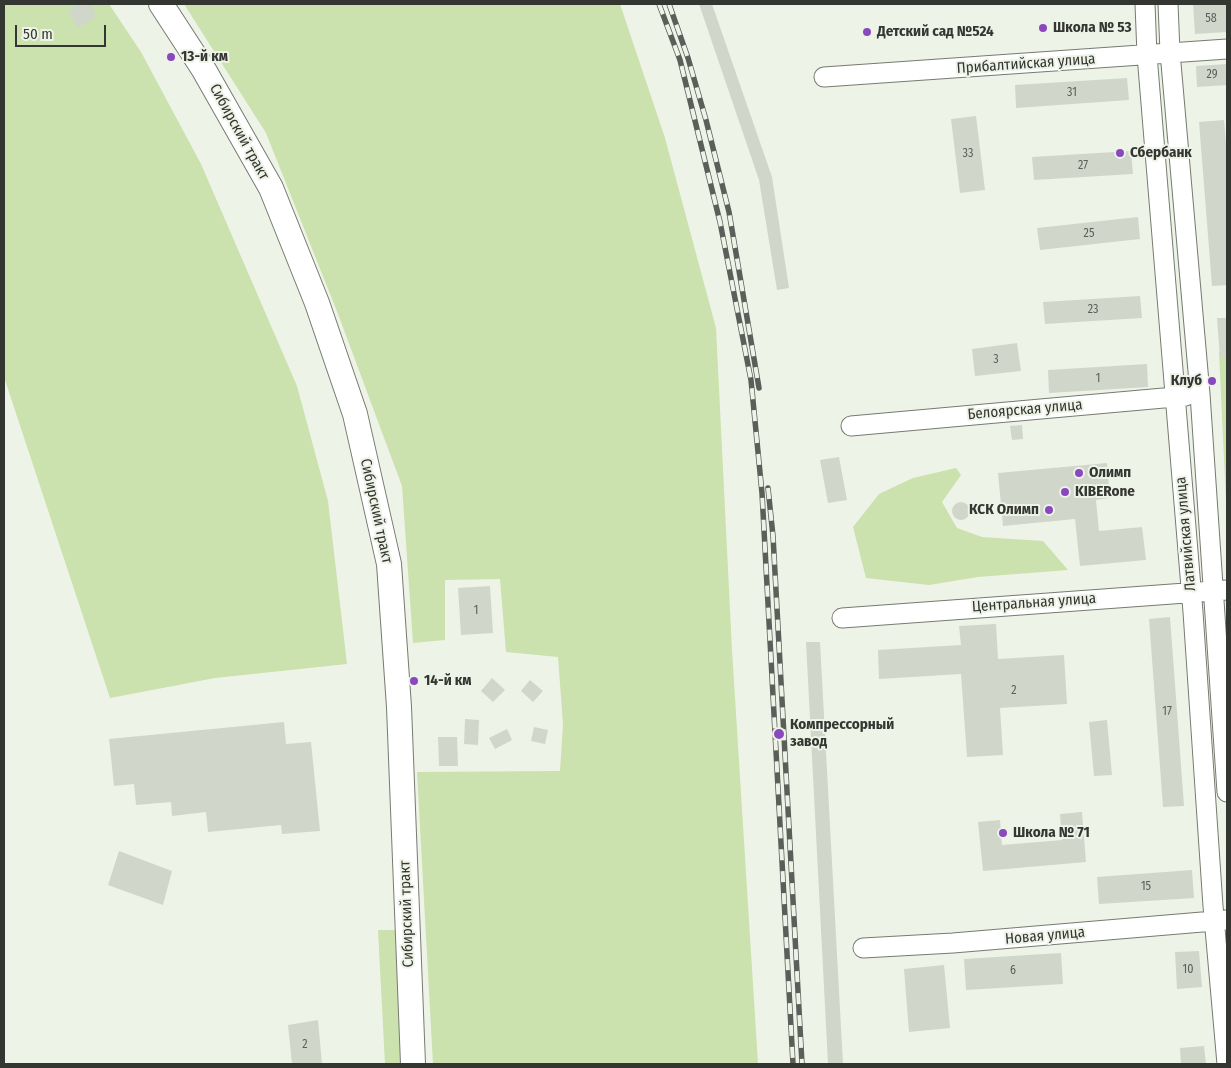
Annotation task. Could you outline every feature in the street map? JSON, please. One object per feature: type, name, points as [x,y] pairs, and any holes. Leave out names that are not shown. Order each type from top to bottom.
[{"type":"main road","name":"Сибирский тракт","points":[[161,4],[204,70],[271,188],[317,303],[355,414],[389,564],[399,707],[413,1064]]},
{"type":"street","name":"Латвийская улица","points":[[1145,4],[1147,55],[1191,592],[1221,921],[1227,1064]]},
{"type":"street","name":"Латвийская улица","points":[[1168,4],[1170,52],[1200,394],[1220,591],[1227,792]]},
{"type":"street","name":"Прибалтийская улица","points":[[824,77],[1227,49]]},
{"type":"street","name":"Белоярская улица","points":[[850,426],[1200,394]]},
{"type":"street","name":"Центральная улица","points":[[842,618],[1220,591]]},
{"type":"street","name":"Новая улица","points":[[863,948],[953,944],[1221,921]]},
{"type":"green space","points":[[4,4],[109,4],[141,52],[201,164],[297,386],[328,501],[347,664],[215,678],[110,698],[4,377]]},
{"type":"green space","points":[[184,4],[620,4],[665,138],[716,328],[732,650],[758,1064],[433,1064],[417,772],[560,771],[563,724],[558,657],[506,652],[500,579],[445,580],[445,640],[413,643],[402,486],[338,314],[266,133]]},
{"type":"green space","points":[[1227,351],[1227,523],[1219,352]]},
{"type":"green space","points":[[956,468],[961,475],[942,502],[957,528],[982,537],[1043,541],[1068,570],[978,577],[929,585],[866,578],[853,527],[879,494],[913,478]]},
{"type":"green space","points":[[378,930],[395,930],[401,1064],[385,1064]]},
{"type":"building","points":[[80,4],[89,4],[94,8],[95,17],[78,28],[68,11]]},
{"type":"building","points":[[699,4],[712,4],[772,177],[789,288],[777,290],[759,180]]},
{"type":"building","points":[[1193,4],[1227,4],[1227,32],[1195,34]]},
{"type":"building","points":[[1227,64],[1227,85],[1197,87],[1196,66]]},
{"type":"building","points":[[1127,78],[1129,100],[1016,108],[1015,85]]},
{"type":"building","points":[[976,116],[985,190],[960,193],[951,119]]},
{"type":"building","points":[[1224,120],[1227,154],[1227,285],[1212,286],[1199,122]]},
{"type":"building","points":[[1131,151],[1133,174],[1034,180],[1032,157]]},
{"type":"building","points":[[1138,217],[1140,239],[1040,250],[1037,228]]},
{"type":"building","points":[[1140,296],[1142,318],[1045,324],[1043,302]]},
{"type":"building","points":[[1217,318],[1227,318],[1227,358],[1220,358]]},
{"type":"building","points":[[1017,343],[1021,371],[975,376],[972,349]]},
{"type":"building","points":[[1147,364],[1148,387],[1049,393],[1048,370]]},
{"type":"building","points":[[1022,425],[1023,439],[1012,440],[1010,426]]},
{"type":"building","points":[[839,457],[847,500],[828,503],[820,460]]},
{"type":"building","name":"КСК Олимп","points":[[1107,463],[1110,498],[1096,500],[1099,531],[1142,527],[1146,560],[1080,566],[1075,519],[1003,526],[998,473]]},
{"type":"building","points":[[961,502],[967,505],[970,511],[967,517],[961,520],[955,517],[952,511],[955,505]]},
{"type":"building","points":[[490,586],[493,633],[461,635],[458,588]]},
{"type":"building","points":[[1170,617],[1184,806],[1163,807],[1149,619]]},
{"type":"building","points":[[996,624],[998,659],[1064,655],[1067,704],[1000,708],[1003,755],[967,757],[961,674],[879,679],[878,650],[961,645],[959,626]]},
{"type":"building","points":[[806,642],[820,642],[843,1064],[828,1064]]},
{"type":"building","points":[[492,678],[505,690],[493,702],[481,691]]},
{"type":"building","points":[[530,680],[543,691],[533,702],[521,691]]},
{"type":"building","points":[[465,719],[479,720],[478,745],[464,744]]},
{"type":"building","points":[[1107,720],[1112,775],[1094,776],[1089,722]]},
{"type":"building","points":[[284,722],[286,744],[311,742],[320,831],[282,834],[281,825],[208,832],[206,812],[172,816],[171,802],[136,805],[134,784],[114,786],[109,739]]},
{"type":"building","points":[[534,727],[548,730],[545,744],[531,741]]},
{"type":"building","points":[[507,729],[512,740],[495,749],[489,738]]},
{"type":"building","points":[[438,737],[457,737],[458,766],[439,766]]},
{"type":"building","points":[[1082,812],[1086,862],[983,871],[978,822],[1000,820],[1002,845],[1062,840],[1060,814]]},
{"type":"building","points":[[119,851],[172,871],[163,905],[108,885]]},
{"type":"building","points":[[1192,870],[1194,898],[1099,904],[1097,877]]},
{"type":"building","points":[[1199,951],[1202,987],[1177,989],[1175,952]]},
{"type":"building","points":[[1061,953],[1063,984],[966,990],[964,959]]},
{"type":"building","points":[[944,965],[950,1028],[909,1032],[904,969]]},
{"type":"building","points":[[318,1020],[322,1064],[292,1064],[288,1025]]},
{"type":"building","points":[[1204,1046],[1206,1064],[1181,1064],[1180,1048]]},
{"type":"railway","points":[[659,4],[680,60],[720,222],[751,380],[762,493],[793,1064]]},
{"type":"railway","points":[[669,4],[688,58],[706,120],[729,212],[759,388]]},
{"type":"railway","points":[[768,488],[773,536],[802,1064]]},
{"type":"place","name":"Школа № 53","points":[[1043,28]]},
{"type":"place","name":"Детский сад №524","points":[[867,32]]},
{"type":"place","name":"13-й км","points":[[171,57]]},
{"type":"place","name":"Сбербанк","points":[[1120,153]]},
{"type":"place","name":"Клуб","points":[[1212,381]]},
{"type":"place","name":"Олимп","points":[[1079,473]]},
{"type":"place","name":"KIBERone","points":[[1065,492]]},
{"type":"place","name":"КСК Олимп","points":[[1049,510]]},
{"type":"place","name":"14-й км","points":[[414,681]]},
{"type":"place","name":"Компрессорный завод","points":[[779,734]]},
{"type":"place","name":"Школа № 71","points":[[1003,833]]}]
